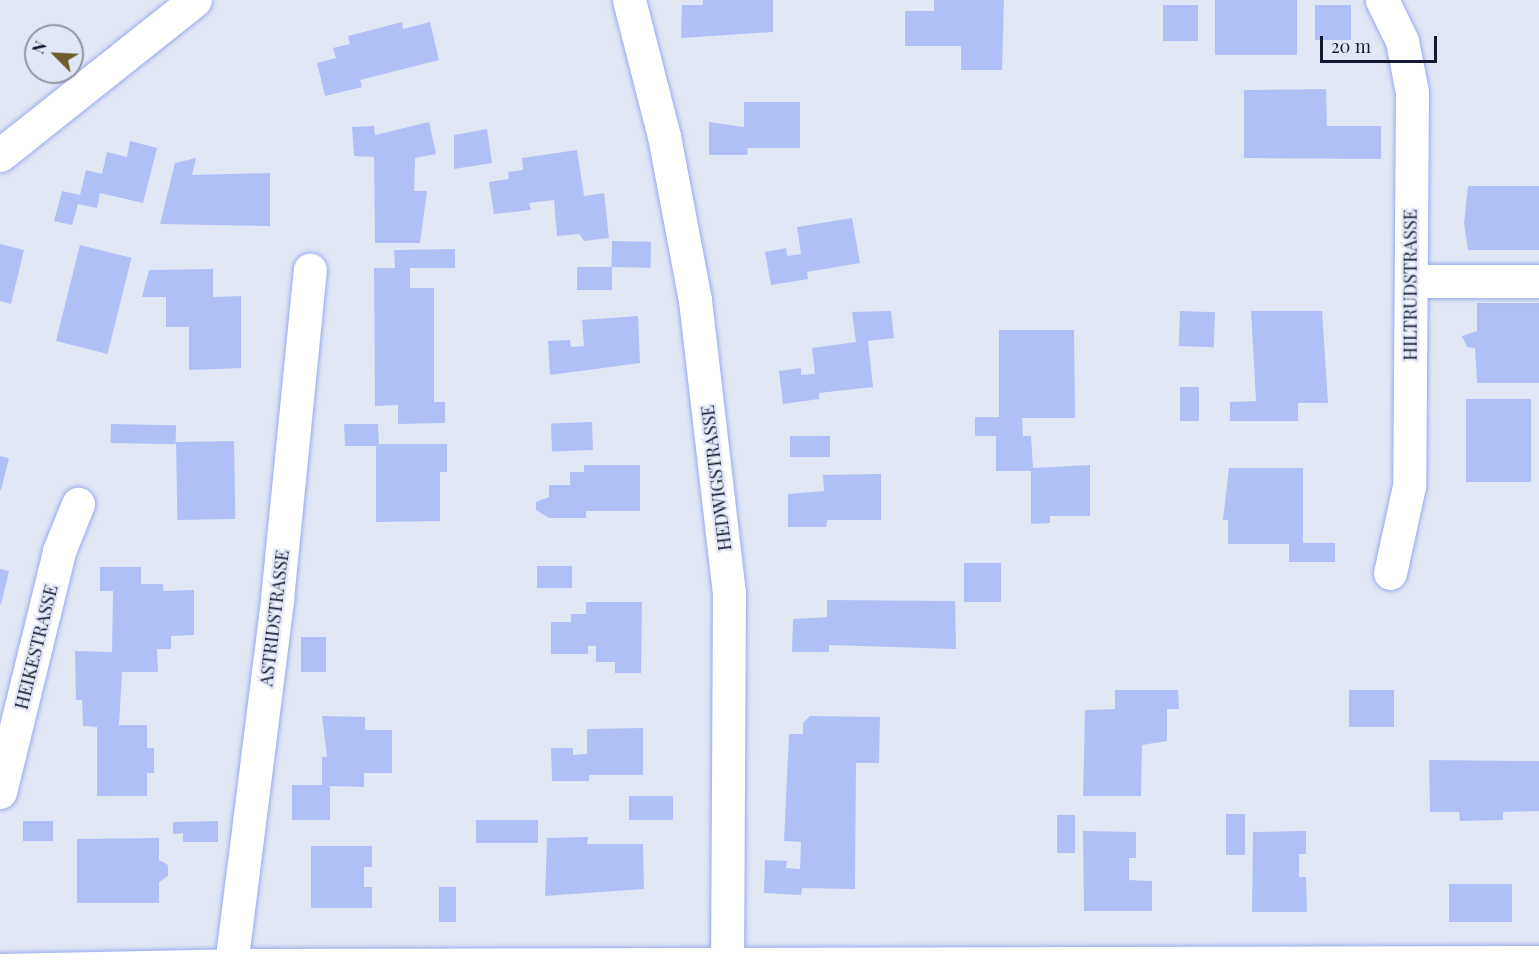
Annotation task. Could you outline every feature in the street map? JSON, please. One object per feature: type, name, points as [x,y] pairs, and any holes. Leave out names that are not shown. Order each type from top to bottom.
[{"type":"street","points":[[0,155],[195,0]]},
{"type":"street","name":"HEDWIGSTRASSE","points":[[629,0],[664,136],[695,300],[729,592],[728,963]]},
{"type":"street","name":"HILTRUDSTRASSE","points":[[1382,0],[1402,41],[1412,92],[1409,486],[1390,573]]},
{"type":"street","name":"ASTRIDSTRASSE","points":[[231,965],[277,599],[310,270]]},
{"type":"street","points":[[1411,281],[1539,281]]},
{"type":"street","name":"HEIKESTRASSE","points":[[0,792],[59,551],[78,504]]},
{"type":"street","points":[[0,970],[231,965],[1539,962]]},
{"type":"building","points":[[703,0],[773,0],[773,32],[681,38],[682,5],[703,5]]},
{"type":"building","points":[[934,0],[1004,0],[1002,70],[961,70],[961,46],[905,46],[905,11],[934,11]]},
{"type":"building","points":[[1215,0],[1297,0],[1297,55],[1215,55]]},
{"type":"building","points":[[1163,5],[1198,5],[1198,41],[1163,41]]},
{"type":"building","points":[[1315,5],[1351,5],[1351,40],[1315,40]]},
{"type":"building","points":[[402,22],[403,29],[430,22],[439,60],[360,80],[362,87],[325,96],[317,63],[336,58],[333,48],[350,44],[348,36]]},
{"type":"building","points":[[1326,89],[1327,126],[1381,126],[1381,159],[1244,158],[1244,90]]},
{"type":"building","points":[[744,102],[800,102],[800,148],[748,148],[747,155],[709,155],[709,122],[744,127]]},
{"type":"building","points":[[429,122],[436,154],[415,158],[414,191],[427,191],[420,243],[375,243],[374,157],[354,156],[352,127],[374,126],[375,135]]},
{"type":"building","points":[[487,129],[492,163],[454,169],[454,135]]},
{"type":"building","points":[[130,141],[157,148],[143,203],[100,193],[97,208],[78,204],[72,225],[54,221],[62,191],[80,195],[86,170],[102,174],[107,152],[127,157]]},
{"type":"building","points":[[577,150],[584,196],[604,193],[609,238],[584,241],[579,234],[557,236],[554,200],[529,203],[531,210],[494,214],[489,182],[509,179],[508,172],[523,170],[522,158]]},
{"type":"building","points":[[196,158],[192,175],[270,173],[270,226],[160,224],[175,163]]},
{"type":"building","points":[[1468,186],[1539,186],[1539,250],[1468,250],[1464,223]]},
{"type":"building","points":[[852,218],[860,263],[807,272],[808,279],[771,285],[765,252],[786,248],[787,256],[801,254],[797,227]]},
{"type":"building","points":[[612,241],[651,242],[651,268],[612,267]]},
{"type":"building","points":[[0,244],[24,250],[11,304],[0,301]]},
{"type":"building","points":[[80,245],[131,258],[107,354],[56,341]]},
{"type":"building","points":[[455,249],[455,268],[410,268],[410,288],[434,288],[434,402],[445,402],[445,423],[398,424],[398,405],[375,406],[374,268],[395,268],[394,250]]},
{"type":"building","points":[[577,267],[612,267],[612,290],[577,290]]},
{"type":"building","points":[[213,269],[213,297],[241,296],[241,368],[189,370],[189,327],[166,327],[166,297],[142,297],[149,270]]},
{"type":"building","points":[[1477,303],[1539,303],[1539,383],[1477,383],[1475,348],[1467,347],[1462,336],[1477,331]]},
{"type":"building","points":[[891,311],[894,338],[868,341],[873,387],[819,393],[819,399],[783,404],[779,371],[801,368],[801,375],[815,374],[812,348],[856,342],[852,312]]},
{"type":"building","points":[[1180,311],[1215,312],[1214,347],[1179,346]]},
{"type":"building","points":[[1251,311],[1322,311],[1328,403],[1298,403],[1298,421],[1230,421],[1230,402],[1256,401]]},
{"type":"building","points":[[638,316],[640,363],[550,375],[548,341],[570,340],[571,347],[584,346],[582,320]]},
{"type":"building","points":[[999,330],[1074,330],[1075,418],[1022,418],[1023,436],[1031,436],[1033,468],[1090,465],[1090,516],[1050,516],[1050,523],[1031,524],[1031,471],[996,471],[996,436],[975,436],[975,417],[999,417]]},
{"type":"building","points":[[1180,387],[1199,387],[1199,421],[1180,421]]},
{"type":"building","points":[[1466,399],[1531,399],[1531,482],[1466,482]]},
{"type":"building","points":[[592,422],[593,450],[552,451],[551,423]]},
{"type":"building","points":[[111,424],[176,425],[176,444],[111,443]]},
{"type":"building","points":[[344,424],[378,424],[379,444],[447,444],[447,472],[440,472],[440,521],[376,522],[376,446],[345,446]]},
{"type":"building","points":[[790,436],[830,436],[830,457],[790,457]]},
{"type":"building","points":[[234,441],[235,519],[177,520],[176,442]]},
{"type":"building","points":[[0,456],[9,458],[1,490],[0,490]]},
{"type":"building","points":[[584,465],[640,465],[640,511],[586,511],[586,518],[549,518],[536,510],[536,502],[549,497],[549,485],[570,485],[570,472],[584,472]]},
{"type":"building","points":[[1229,468],[1303,468],[1303,543],[1335,543],[1335,562],[1289,562],[1289,544],[1228,544],[1228,520],[1223,520]]},
{"type":"building","points":[[881,474],[881,520],[827,520],[826,527],[788,527],[788,494],[824,491],[823,475]]},
{"type":"building","points":[[964,563],[1001,563],[1001,602],[964,602]]},
{"type":"building","points":[[537,566],[572,566],[572,588],[537,588]]},
{"type":"building","points":[[100,567],[141,567],[141,584],[163,584],[163,591],[194,590],[194,635],[171,636],[171,649],[157,649],[158,672],[122,672],[119,725],[147,725],[147,748],[154,748],[154,773],[147,773],[147,796],[97,796],[97,727],[83,726],[82,700],[76,700],[75,651],[112,652],[113,591],[100,591]]},
{"type":"building","points":[[0,569],[9,571],[1,604],[0,604]]},
{"type":"building","points":[[827,600],[955,601],[956,649],[829,645],[829,652],[792,652],[793,619],[827,617]]},
{"type":"building","points":[[586,602],[642,602],[641,673],[615,673],[615,662],[596,662],[596,646],[588,646],[588,654],[551,654],[551,622],[571,622],[571,614],[586,614]]},
{"type":"building","points":[[301,637],[326,637],[326,672],[301,672]]},
{"type":"building","points":[[1115,690],[1178,690],[1179,709],[1167,709],[1167,741],[1142,745],[1141,796],[1083,796],[1085,710],[1115,709]]},
{"type":"building","points":[[1349,690],[1394,690],[1394,727],[1349,727]]},
{"type":"building","points":[[322,716],[365,717],[365,730],[392,730],[392,773],[364,773],[364,787],[330,786],[330,820],[292,820],[292,785],[322,785],[322,757],[327,757]]},
{"type":"building","points":[[810,716],[880,717],[879,763],[856,763],[855,889],[802,888],[801,895],[764,893],[765,860],[787,861],[786,868],[800,869],[801,842],[784,841],[789,734],[803,734],[803,723]]},
{"type":"building","points":[[643,728],[643,775],[589,775],[589,781],[552,781],[551,748],[573,748],[573,755],[587,754],[587,729]]},
{"type":"building","points":[[1429,760],[1539,761],[1539,811],[1503,812],[1503,820],[1460,821],[1459,812],[1430,812]]},
{"type":"building","points":[[629,796],[673,796],[673,820],[629,820]]},
{"type":"building","points":[[1226,814],[1245,814],[1245,855],[1226,855]]},
{"type":"building","points":[[1057,815],[1075,815],[1075,853],[1057,853]]},
{"type":"building","points":[[476,820],[538,820],[538,843],[476,843]]},
{"type":"building","points":[[23,821],[53,821],[53,841],[23,841]]},
{"type":"building","points":[[218,821],[218,842],[183,842],[183,833],[173,834],[173,822]]},
{"type":"building","points":[[1083,831],[1136,832],[1136,858],[1129,858],[1129,880],[1152,881],[1152,911],[1084,911]]},
{"type":"building","points":[[1306,831],[1306,854],[1299,854],[1299,877],[1306,877],[1307,912],[1252,912],[1253,832]]},
{"type":"building","points":[[588,837],[587,844],[643,844],[644,889],[545,896],[547,838]]},
{"type":"building","points":[[159,838],[159,860],[168,865],[168,876],[159,882],[159,903],[77,903],[77,839]]},
{"type":"building","points":[[311,846],[372,846],[372,867],[364,867],[364,887],[372,887],[372,908],[311,908]]},
{"type":"building","points":[[1449,884],[1512,884],[1512,922],[1449,922]]},
{"type":"building","points":[[439,887],[456,887],[456,922],[439,922]]}]
